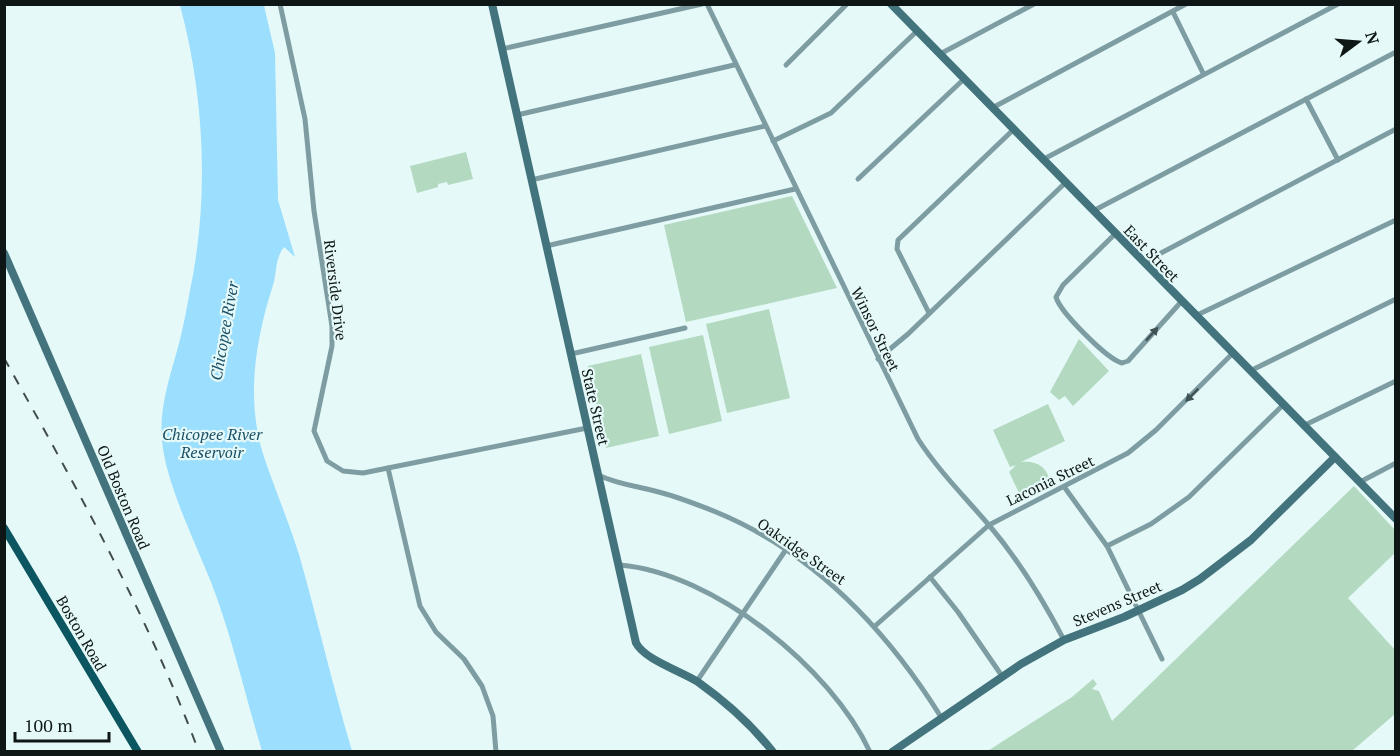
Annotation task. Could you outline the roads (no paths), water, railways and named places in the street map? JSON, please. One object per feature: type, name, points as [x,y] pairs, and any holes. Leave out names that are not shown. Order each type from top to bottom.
[{"type":"main road","name":"Boston Road","points":[[4,528],[138,752]]},
{"type":"street","name":"Riverside Drive","points":[[280,4],[305,119],[314,211],[332,326],[332,346],[315,431],[327,461],[344,471],[363,473],[587,428]]},
{"type":"street","name":"State Street","points":[[492,4],[639,649],[697,681],[741,716],[773,752]]},
{"type":"street","points":[[502,49],[704,4]]},
{"type":"street","name":"Winsor Street","points":[[704,4],[774,141],[878,359],[925,450],[988,525],[1039,593],[1064,640]]},
{"type":"street","points":[[786,65],[847,4]]},
{"type":"street","name":"East Street","points":[[891,4],[1041,160],[1395,519]]},
{"type":"street","points":[[940,54],[1034,4]]},
{"type":"street","points":[[992,108],[1186,4]]},
{"type":"street","points":[[1041,160],[1338,4]]},
{"type":"street","points":[[1173,12],[1203,73]]},
{"type":"street","points":[[774,141],[831,112],[916,32]]},
{"type":"street","points":[[1093,211],[1395,52]]},
{"type":"street","points":[[517,115],[734,65]]},
{"type":"street","points":[[858,179],[964,79]]},
{"type":"street","points":[[1306,99],[1338,160]]},
{"type":"street","points":[[531,180],[765,126]]},
{"type":"street","points":[[1144,262],[1395,129]]},
{"type":"street","points":[[929,313],[897,249],[898,240],[1013,130]]},
{"type":"street","points":[[878,359],[1065,184]]},
{"type":"street","points":[[546,246],[795,189]]},
{"type":"street","points":[[1195,316],[1395,219]]},
{"type":"street","points":[[1115,234],[1063,285],[1056,297],[1063,309],[1108,356],[1122,363],[1128,361],[1181,302]]},
{"type":"street","name":"Old Boston Road","points":[[4,253],[221,752]]},
{"type":"street","points":[[1250,371],[1395,299]]},
{"type":"street","points":[[571,354],[685,328]]},
{"type":"street","name":"Laconia Street","points":[[875,626],[988,525],[1065,488],[1128,453],[1169,417],[1233,353]]},
{"type":"street","points":[[1303,426],[1395,381]]},
{"type":"street","points":[[1107,546],[1151,524],[1190,497],[1283,405]]},
{"type":"street","name":"Stevens Street","points":[[892,752],[1002,676],[1064,640],[1182,590],[1232,556],[1335,457]]},
{"type":"street","points":[[1360,482],[1395,463]]},
{"type":"street","points":[[387,468],[420,606],[436,632],[464,659],[482,686],[493,716],[496,752]]},
{"type":"street","name":"Oakridge Street","points":[[598,475],[612,482],[676,497],[716,512],[760,534],[820,574],[875,626],[913,674],[941,717]]},
{"type":"street","points":[[1065,488],[1107,546],[1162,659]]},
{"type":"street","points":[[697,681],[785,551]]},
{"type":"street","points":[[620,565],[636,567],[685,583],[742,613],[776,639],[819,679],[844,709],[870,752]]},
{"type":"street","points":[[930,577],[958,612],[1002,676]]},
{"type":"water","name":"Chicopee River Reservoir","points":[[180,5],[264,5],[275,53],[278,200],[295,257],[284,247],[278,260],[257,350],[255,416],[265,460],[300,558],[352,751],[262,751],[225,623],[175,492],[164,456],[161,429],[163,406],[188,304],[201,207],[201,139],[198,105],[194,71]]},
{"type":"railway","points":[[4,358],[109,551],[157,650],[199,752]]},
{"type":"water label","name":"Chicopee River","points":[[224,331]]}]
